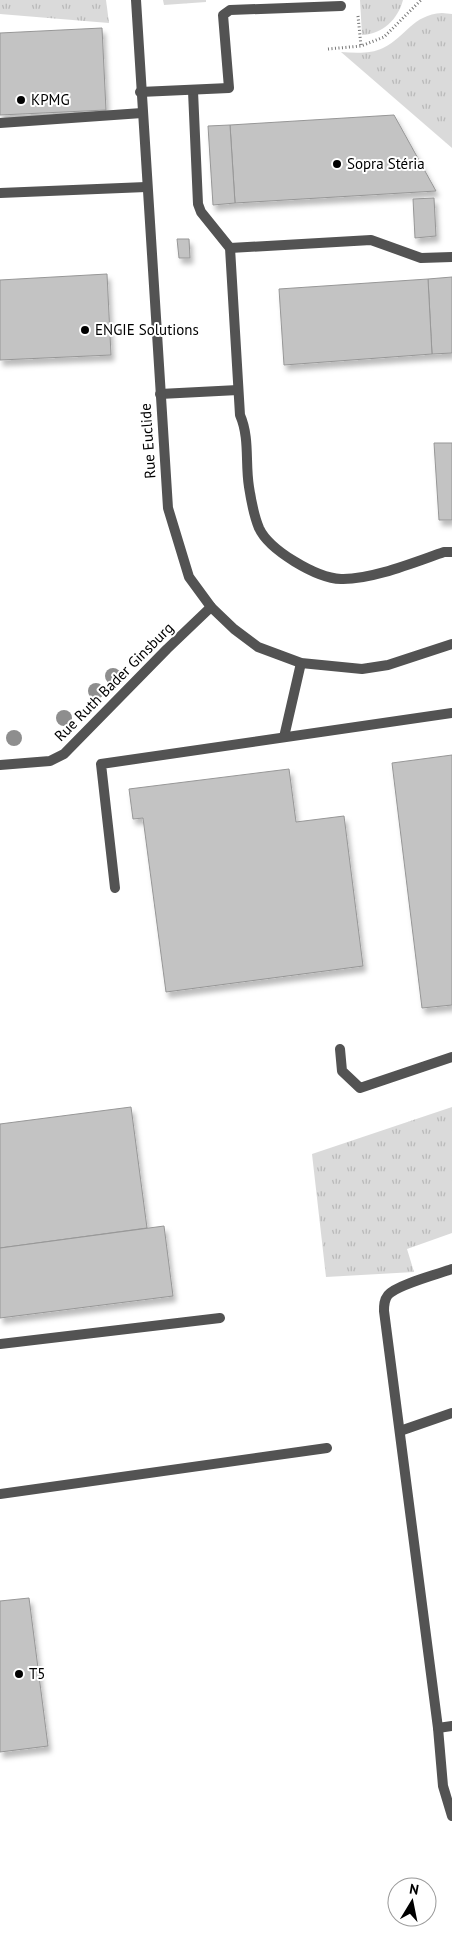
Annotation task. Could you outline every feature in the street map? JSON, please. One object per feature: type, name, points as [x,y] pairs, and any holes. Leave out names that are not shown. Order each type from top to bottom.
[{"type":"street","name":"Rue Euclide","points":[[136,0],[140,92],[168,508],[189,576],[211,607],[234,629],[258,647],[302,664],[362,669],[388,665],[452,644]]},
{"type":"street","points":[[140,92],[229,88],[223,15],[230,10],[341,6]]},
{"type":"street","points":[[192,91],[198,204],[201,212],[230,248],[240,415],[245,426],[249,486],[260,529],[288,557],[319,574],[340,579],[378,574],[444,552],[452,552]]},
{"type":"street","points":[[0,123],[142,113]]},
{"type":"street","points":[[0,193],[146,187]]},
{"type":"street","points":[[230,248],[371,240],[421,258],[452,257]]},
{"type":"street","points":[[160,394],[238,390]]},
{"type":"street","name":"Rue Ruth Bader Ginsburg","points":[[0,766],[50,761],[64,754],[211,607]]},
{"type":"street","points":[[284,737],[302,664]]},
{"type":"street","points":[[115,888],[101,764],[452,713]]},
{"type":"street","points":[[340,1049],[342,1071],[360,1088],[452,1057]]},
{"type":"street","points":[[452,1269],[397,1289],[388,1294],[384,1301],[438,1728],[443,1786],[452,1816]]},
{"type":"street","points":[[0,1344],[220,1318]]},
{"type":"street","points":[[400,1431],[452,1413]]},
{"type":"street","points":[[0,1494],[327,1448]]},
{"type":"street","points":[[438,1728],[452,1726]]},
{"type":"path","points":[[328,48],[361,46],[384,37],[421,0]]},
{"type":"path","points":[[358,9],[361,46]]},
{"type":"green space","points":[[0,0],[106,0],[109,23],[0,14]]},
{"type":"green space","points":[[163,0],[206,0],[206,2],[164,5]]},
{"type":"green space","points":[[360,0],[403,0],[401,7],[388,24],[377,32],[362,35]]},
{"type":"green space","points":[[442,13],[452,14],[452,148],[341,52],[363,53],[378,50],[391,43],[416,22]]},
{"type":"green space","points":[[452,1107],[452,1233],[407,1249],[414,1272],[326,1277],[312,1154]]},
{"type":"building","points":[[102,28],[106,110],[0,115],[0,33]]},
{"type":"building","points":[[394,115],[436,191],[235,203],[230,125]]},
{"type":"building","points":[[230,125],[235,203],[213,205],[208,126]]},
{"type":"building","points":[[434,198],[436,236],[415,238],[413,199]]},
{"type":"building","points":[[177,239],[189,239],[190,258],[179,258]]},
{"type":"building","points":[[107,274],[111,355],[0,360],[0,280]]},
{"type":"building","points":[[452,277],[452,353],[432,354],[428,279]]},
{"type":"building","points":[[428,279],[432,354],[284,365],[279,289]]},
{"type":"building","points":[[434,443],[452,443],[452,520],[439,520]]},
{"type":"building","points":[[452,755],[452,1005],[422,1008],[392,763]]},
{"type":"building","points":[[289,769],[296,822],[344,816],[363,966],[166,992],[143,818],[133,819],[129,789]]},
{"type":"building","points":[[131,1107],[147,1228],[0,1248],[0,1124]]},
{"type":"building","points":[[164,1226],[173,1296],[0,1318],[0,1248]]},
{"type":"building","name":"T5","points":[[29,1598],[48,1746],[0,1752],[0,1601]]},
{"type":"place","name":"KPMG","points":[[21,100]]},
{"type":"place","name":"Sopra Stéria","points":[[337,164]]},
{"type":"place","name":"ENGIE Solutions","points":[[85,330]]},
{"type":"place","name":"T5","points":[[19,1674]]}]
